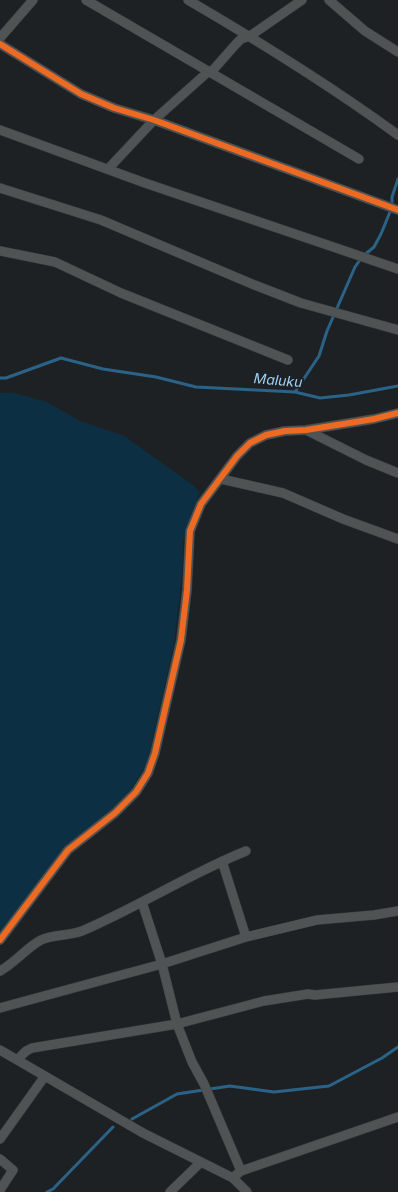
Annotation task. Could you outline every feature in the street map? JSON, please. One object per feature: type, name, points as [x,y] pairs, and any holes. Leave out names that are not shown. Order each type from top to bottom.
[{"type":"street","points":[[0,38],[33,0]]},
{"type":"street","points":[[86,0],[359,159]]},
{"type":"street","points":[[188,0],[250,36],[368,113],[398,135]]},
{"type":"street","points":[[329,0],[365,31],[398,52]]},
{"type":"street","points":[[108,169],[154,120],[209,71],[213,70],[241,39],[250,36],[297,1]]},
{"type":"street","points":[[0,44],[81,94],[114,108],[154,120],[398,210]]},
{"type":"street","points":[[0,130],[153,186],[398,269]]},
{"type":"street","points":[[0,188],[101,220],[252,284],[301,303],[398,330]]},
{"type":"street","points":[[0,251],[55,262],[121,293],[288,360]]},
{"type":"street","points":[[0,940],[68,850],[120,808],[136,792],[150,768],[164,720],[181,640],[187,590],[190,531],[201,504],[237,456],[250,443],[266,435],[285,430],[306,430],[374,419],[398,412]]},
{"type":"street","points":[[306,430],[366,460],[398,473]]},
{"type":"street","points":[[221,479],[283,493],[343,519],[398,539]]},
{"type":"street","points":[[0,971],[10,966],[42,939],[81,931],[142,902],[187,877],[246,851]]},
{"type":"street","points":[[222,861],[246,937]]},
{"type":"street","points":[[142,902],[162,964],[177,1024],[192,1062],[204,1084],[241,1171]]},
{"type":"street","points":[[0,1008],[162,964],[246,937],[317,920],[374,915],[398,911]]},
{"type":"street","points":[[17,1060],[26,1050],[32,1048],[177,1024],[264,1001],[308,994],[315,995],[398,987]]},
{"type":"street","points":[[0,1050],[143,1134],[233,1178],[247,1192]]},
{"type":"street","points":[[0,1139],[45,1076]]},
{"type":"street","points":[[233,1178],[241,1171],[398,1117]]},
{"type":"street","points":[[0,1159],[13,1170],[0,1190]]},
{"type":"street","points":[[170,1192],[201,1162]]},
{"type":"shaded area","points":[[0,393],[14,393],[47,402],[80,421],[124,436],[193,485],[200,493],[187,525],[183,542],[182,574],[174,644],[147,763],[128,794],[109,813],[66,846],[0,932]]},
{"type":"waterway","points":[[295,392],[319,356],[327,331],[355,267],[362,257],[374,247],[381,234],[392,207],[392,197],[398,179]]},
{"type":"waterway","name":"Maluku","points":[[0,378],[6,378],[61,358],[103,369],[156,377],[196,387],[295,392],[320,398],[349,395],[398,386]]},
{"type":"waterway","points":[[132,1119],[177,1094],[230,1086],[274,1092],[329,1086],[382,1058],[398,1047]]},
{"type":"waterway","points":[[47,1192],[53,1189],[113,1127]]},
{"type":"cycle path","points":[[0,44],[81,94],[114,108],[154,120],[398,210]]},
{"type":"cycle path","points":[[0,940],[68,850],[115,813],[136,792],[148,773],[155,753],[181,640],[187,590],[190,531],[201,504],[237,456],[250,443],[266,435],[374,419],[398,413]]}]
